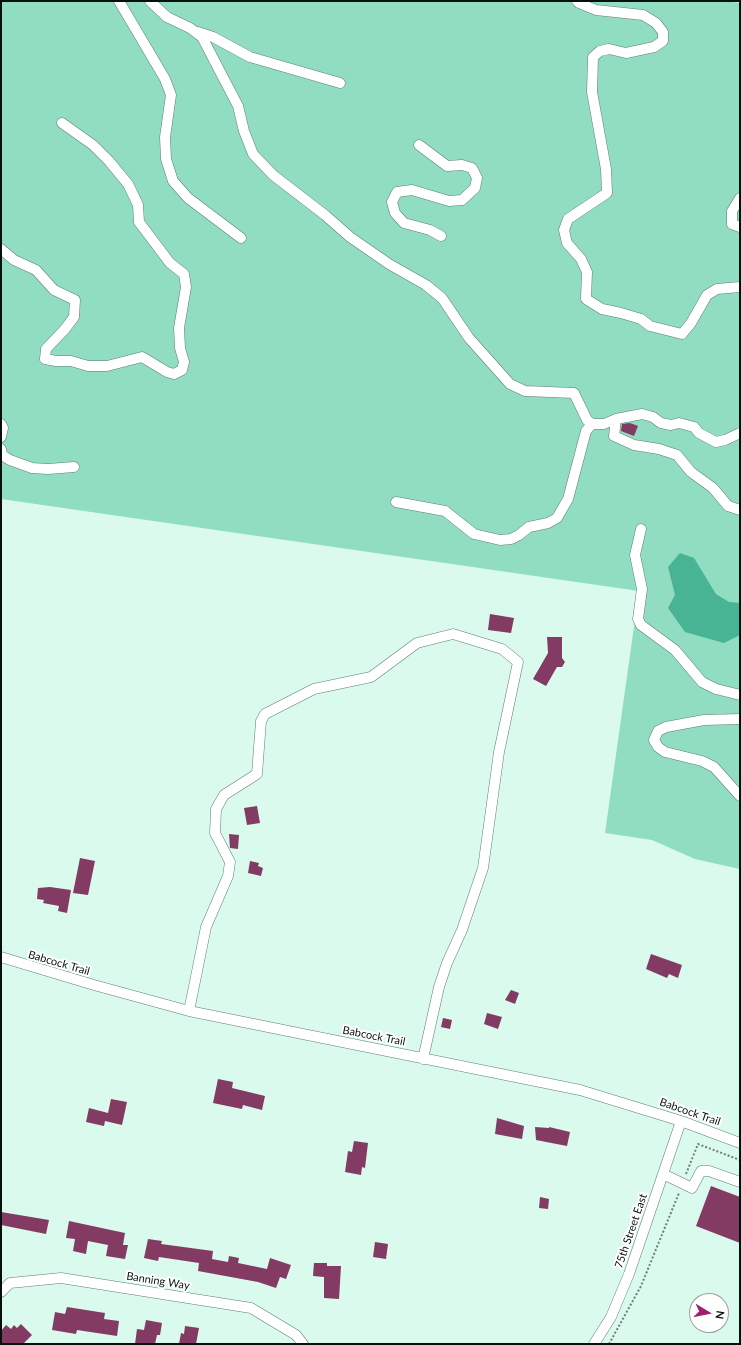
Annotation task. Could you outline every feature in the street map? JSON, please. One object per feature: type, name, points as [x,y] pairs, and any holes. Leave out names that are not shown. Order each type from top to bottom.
[{"type":"street","points":[[119,1],[165,79],[170,96],[165,137],[166,159],[173,181],[188,198],[241,238]]},
{"type":"street","points":[[150,1],[167,17],[194,31],[202,37],[228,84],[238,106],[244,131],[253,154],[273,175],[325,215],[350,238],[389,264],[426,285],[442,298],[469,338],[510,384],[525,392],[574,393],[587,420],[592,424],[604,424],[616,419],[642,414],[653,417],[661,424],[671,425],[679,423],[694,427],[704,436],[716,442],[725,440],[740,433]]},
{"type":"street","points":[[577,1],[596,10],[643,15],[656,23],[663,32],[663,41],[654,47],[626,53],[609,49],[600,51],[593,57],[592,92],[606,169],[607,193],[568,219],[564,230],[567,243],[581,259],[587,272],[586,299],[602,309],[640,319],[650,326],[682,334],[691,323],[707,295],[717,289],[740,287]]},
{"type":"street","points":[[194,31],[213,37],[250,57],[340,83]]},
{"type":"street","points":[[1,249],[14,260],[36,270],[54,290],[75,300],[74,317],[46,349],[45,359],[71,361],[88,366],[106,366],[142,357],[167,372],[174,374],[182,370],[184,362],[180,348],[179,328],[186,287],[184,274],[170,262],[139,222],[138,205],[128,184],[110,161],[93,145],[62,123]]},
{"type":"street","points":[[419,145],[447,166],[462,165],[472,168],[477,178],[475,188],[462,200],[449,201],[412,190],[398,192],[392,202],[395,214],[404,223],[430,230],[441,236]]},
{"type":"street","points":[[740,198],[732,211],[732,224],[740,227]]},
{"type":"street","points":[[616,419],[614,436],[634,445],[659,449],[677,455],[691,472],[713,488],[728,506],[740,510]]},
{"type":"street","points":[[1,424],[3,428],[1,437]]},
{"type":"street","points":[[396,502],[445,511],[474,534],[500,540],[511,539],[520,535],[529,527],[548,523],[557,518],[568,499],[586,431],[592,424]]},
{"type":"street","points":[[1,449],[2,455],[10,460],[32,468],[48,469],[74,467]]},
{"type":"street","points":[[641,528],[635,555],[642,589],[638,618],[640,625],[675,650],[702,682],[716,689],[740,695]]},
{"type":"street","points":[[189,1011],[206,927],[228,876],[230,862],[215,833],[216,809],[224,795],[257,774],[261,721],[265,714],[314,689],[370,677],[417,643],[453,634],[502,649],[518,662],[499,752],[483,868],[462,930],[447,963],[439,987],[424,1059]]},
{"type":"street","points":[[740,719],[704,720],[666,726],[658,732],[654,740],[658,747],[665,752],[698,760],[714,767],[740,796]]},
{"type":"street","name":"Babcock Trail","points":[[1,957],[94,985],[189,1011],[580,1090],[681,1121],[740,1143]]},
{"type":"street","name":"75th Street East","points":[[594,1344],[611,1317],[629,1274],[681,1121]]},
{"type":"street","points":[[663,1174],[692,1188],[701,1171],[709,1171],[740,1182]]},
{"type":"street","name":"Banning Way","points":[[1,1292],[10,1284],[61,1278],[251,1308],[296,1335],[303,1344]]},
{"type":"path","points":[[609,1344],[641,1286],[698,1144],[740,1160]]},
{"type":"shaded area","points":[[1,1],[725,1],[740,3],[740,869],[695,859],[652,840],[605,833],[639,591],[1,499]]},
{"type":"shaded area","points":[[680,553],[694,558],[716,594],[729,602],[740,603],[740,635],[724,643],[685,632],[668,608],[675,595],[668,567]]},
{"type":"building","points":[[630,423],[638,426],[634,436],[621,431],[622,424]]},
{"type":"building","points":[[490,614],[514,618],[511,633],[488,630]]},
{"type":"building","points":[[547,637],[562,637],[562,658],[565,662],[562,667],[557,667],[546,686],[533,679],[548,653]]},
{"type":"building","points":[[257,806],[260,823],[247,825],[244,808]]},
{"type":"building","points":[[229,834],[239,835],[238,849],[230,848]]},
{"type":"building","points":[[80,858],[95,861],[88,895],[73,893]]},
{"type":"building","points":[[250,861],[259,863],[258,866],[263,868],[261,876],[248,873]]},
{"type":"building","points":[[50,887],[71,890],[67,913],[58,911],[59,906],[43,903],[44,900],[37,899],[38,888]]},
{"type":"building","points":[[651,954],[682,965],[678,978],[669,974],[667,978],[646,969]]},
{"type":"building","points":[[511,990],[519,993],[515,1004],[505,1000]]},
{"type":"building","points":[[487,1013],[502,1017],[498,1029],[484,1024]]},
{"type":"building","points":[[443,1018],[452,1020],[450,1029],[441,1027]]},
{"type":"building","points":[[218,1079],[233,1082],[232,1088],[265,1096],[262,1110],[243,1105],[242,1109],[213,1103]]},
{"type":"building","points":[[111,1099],[127,1102],[122,1125],[105,1121],[104,1126],[86,1122],[89,1108],[108,1113]]},
{"type":"building","points":[[497,1118],[524,1126],[522,1139],[495,1134]]},
{"type":"building","points":[[535,1127],[549,1127],[570,1132],[567,1146],[536,1140]]},
{"type":"building","points":[[354,1141],[368,1143],[365,1168],[362,1167],[361,1175],[345,1172],[348,1151],[352,1152]]},
{"type":"building","points":[[711,1186],[740,1197],[740,1243],[696,1226]]},
{"type":"building","points":[[540,1197],[549,1199],[548,1209],[539,1208]]},
{"type":"building","points":[[1,1212],[49,1220],[46,1234],[1,1225]]},
{"type":"building","points":[[69,1221],[125,1233],[123,1245],[128,1245],[125,1259],[106,1256],[108,1245],[88,1241],[86,1254],[73,1251],[75,1239],[66,1238]]},
{"type":"building","points":[[148,1239],[162,1241],[161,1244],[213,1251],[212,1259],[228,1262],[229,1256],[239,1258],[238,1263],[267,1269],[270,1258],[291,1265],[286,1279],[280,1277],[276,1288],[258,1282],[198,1271],[199,1263],[159,1257],[158,1261],[144,1258]]},
{"type":"building","points":[[375,1242],[388,1244],[386,1259],[373,1257]]},
{"type":"building","points":[[314,1263],[327,1263],[327,1266],[341,1266],[339,1299],[324,1298],[324,1277],[313,1276]]},
{"type":"building","points":[[67,1307],[105,1313],[104,1319],[119,1321],[117,1336],[77,1330],[76,1334],[52,1330],[55,1312],[65,1314]]},
{"type":"building","points":[[146,1320],[162,1323],[160,1335],[157,1335],[155,1344],[135,1344],[137,1329],[144,1330]]},
{"type":"building","points":[[21,1324],[32,1335],[23,1344],[1,1344],[1,1331],[6,1325],[11,1329],[14,1325],[17,1328]]},
{"type":"building","points":[[185,1326],[199,1328],[196,1344],[179,1344],[181,1333],[184,1334]]}]
